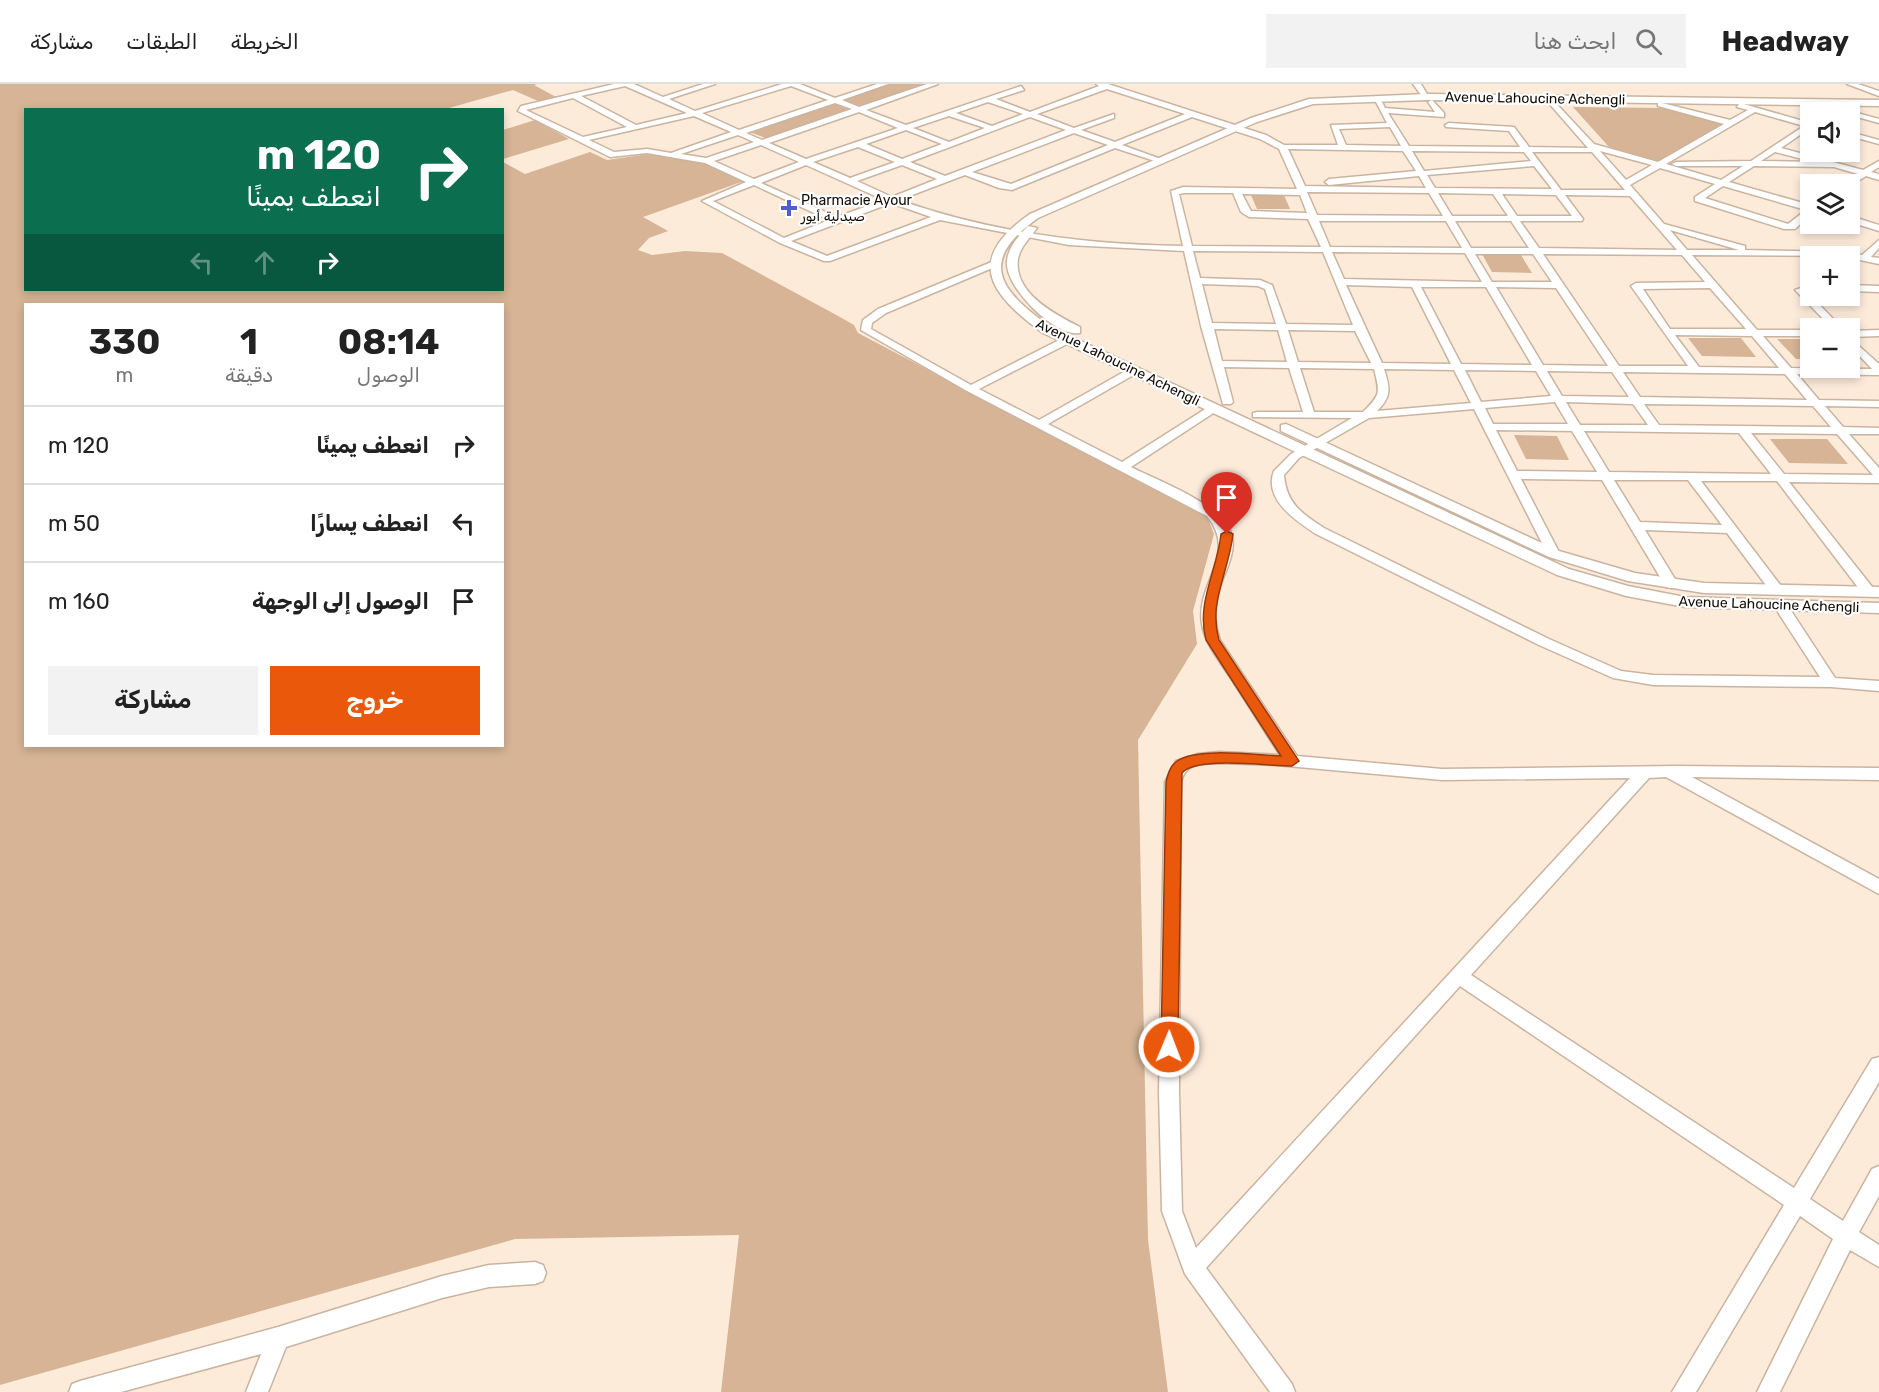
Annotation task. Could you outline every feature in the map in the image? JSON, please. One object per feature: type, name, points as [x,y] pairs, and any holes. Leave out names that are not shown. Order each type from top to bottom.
[{"type":"street","points":[[622,84],[522,110],[613,155],[646,151],[707,161],[836,220]]},
{"type":"street","points":[[628,84],[892,200],[939,217],[1090,245],[1188,248],[1750,253],[1865,258],[1879,261]]},
{"type":"street","points":[[663,99],[711,84]]},
{"type":"street","points":[[581,140],[695,114],[791,84],[948,144]]},
{"type":"street","points":[[673,154],[884,84]]},
{"type":"street","points":[[707,161],[934,84]]},
{"type":"street","points":[[1417,84],[1456,137],[1481,166]]},
{"type":"street","points":[[1851,84],[1879,94]]},
{"type":"street","points":[[1862,84],[1879,89]]},
{"type":"street","points":[[850,181],[1104,85],[1263,137],[1282,147],[1404,148],[1507,127],[1514,131],[1538,167],[1579,217],[1578,220],[1448,220],[1249,214],[1245,212],[1236,190]]},
{"type":"street","points":[[939,217],[832,259],[822,258],[783,241],[706,201],[753,181],[1021,87]]},
{"type":"street","points":[[574,96],[636,128]]},
{"type":"street","points":[[988,99],[1158,161]]},
{"type":"street","name":"Avenue Lahoucine Achengli","points":[[1429,100],[1381,106],[1317,106],[1241,130],[1158,161],[1034,216],[1012,232],[996,253],[995,274],[1007,298],[1025,316],[1067,340],[1519,553],[1570,574],[1626,591],[1685,602],[1879,608]]},
{"type":"street","name":"Avenue Lahoucine Achengli","points":[[1874,591],[1704,588],[1634,578],[1554,554],[1057,321],[1032,304],[1018,286],[1011,262],[1017,243],[1026,234],[1059,213],[1284,109],[1312,102],[1429,100],[1879,105]]},
{"type":"street","points":[[1552,101],[1879,477]]},
{"type":"street","name":"Avenue Lahoucine Achengli","points":[[1552,101],[1800,109]]},
{"type":"street","points":[[577,106],[588,103]]},
{"type":"street","points":[[1661,104],[1731,123]]},
{"type":"street","points":[[1740,105],[1800,122]]},
{"type":"street","name":"Avenue Lahoucine Achengli","points":[[1860,108],[1879,105]]},
{"type":"street","points":[[1381,106],[1441,115]]},
{"type":"street","points":[[1381,106],[1404,148],[1671,584]]},
{"type":"street","points":[[1227,402],[1206,326],[1175,191],[1301,189],[1560,193],[1627,189],[1753,110]]},
{"type":"street","points":[[923,111],[948,112],[992,128]]},
{"type":"street","points":[[534,117],[545,114]]},
{"type":"street","points":[[965,172],[1002,186],[1012,187],[1192,114]]},
{"type":"street","points":[[783,241],[1111,116]]},
{"type":"street","points":[[1860,116],[1879,121]]},
{"type":"street","points":[[890,122],[901,118]]},
{"type":"street","points":[[1343,147],[1334,127],[1392,125]]},
{"type":"street","points":[[1800,132],[1721,182],[1698,201],[1787,228],[1800,218]]},
{"type":"street","points":[[1860,132],[1879,137]]},
{"type":"street","points":[[1456,137],[1526,149],[1591,148],[1665,166],[1800,207]]},
{"type":"street","points":[[1860,137],[1879,142]]},
{"type":"street","points":[[859,144],[944,179]]},
{"type":"street","points":[[1282,147],[1359,327],[1378,365],[1385,391],[1382,400],[1366,415],[1295,456],[1278,474],[1281,498],[1298,517],[1320,531],[1599,668],[1618,675],[1653,680],[1831,682],[1879,686]]},
{"type":"street","points":[[1775,149],[1879,177]]},
{"type":"street","points":[[1665,166],[1751,162],[1837,165]]},
{"type":"street","points":[[1860,176],[1879,163]]},
{"type":"street","points":[[1301,189],[1419,172],[1481,166],[1506,164],[1538,167]]},
{"type":"street","points":[[1764,194],[1777,190],[1800,196]]},
{"type":"street","points":[[1496,192],[1656,429]]},
{"type":"street","points":[[1860,222],[1879,228]]},
{"type":"street","points":[[1661,226],[1683,230],[1750,253]]},
{"type":"street","points":[[1865,258],[1879,243]]},
{"type":"street","points":[[994,264],[905,300],[877,315],[865,325],[868,333],[1211,513],[1220,521],[1227,533],[1224,559],[1208,606],[1208,625],[1213,640],[1292,761]]},
{"type":"street","points":[[1197,281],[1266,285],[1309,413]]},
{"type":"street","points":[[1341,282],[1559,285]]},
{"type":"street","points":[[1415,284],[1554,554]]},
{"type":"street","points":[[1696,370],[1636,286],[1712,285]]},
{"type":"street","points":[[1860,289],[1879,290]]},
{"type":"street","points":[[1816,306],[1827,318]]},
{"type":"street","points":[[1206,326],[1359,327]]},
{"type":"street","points":[[1667,332],[1800,333]]},
{"type":"street","points":[[1860,334],[1879,333]]},
{"type":"street","points":[[971,389],[1067,340]]},
{"type":"street","points":[[1860,351],[1879,371]]},
{"type":"street","points":[[1217,364],[1879,371]]},
{"type":"street","points":[[1040,424],[1133,371]]},
{"type":"street","points":[[1257,415],[1309,413],[1366,415],[1557,399],[1817,405],[1879,404]]},
{"type":"street","points":[[1122,467],[1214,408]]},
{"type":"street","points":[[1490,427],[1879,431]]},
{"type":"street","points":[[1743,430],[1779,478],[1874,591]]},
{"type":"street","points":[[1515,475],[1879,477]]},
{"type":"street","points":[[1692,477],[1776,589]]},
{"type":"street","points":[[1635,526],[1731,529]]},
{"type":"street","points":[[1781,606],[1831,682]]},
{"type":"street","points":[[1284,1392],[1191,1267],[1176,1229],[1170,1194],[1173,782],[1175,771],[1182,764],[1191,760],[1212,758],[1292,761],[1414,772],[1533,776],[1645,772],[1879,774]]},
{"type":"street","points":[[1191,1267],[1645,772]]},
{"type":"street","points":[[1670,772],[1879,887]]},
{"type":"street","points":[[1460,976],[1879,1257]]},
{"type":"street","points":[[1683,1392],[1879,1065]]},
{"type":"street","points":[[1767,1392],[1846,1235],[1879,1176]]},
{"type":"street","points":[[80,1392],[278,1338],[452,1285],[489,1276],[535,1273]]},
{"type":"street","points":[[257,1392],[278,1338]]},
{"type":"shaded area","points":[[0,84],[537,84],[534,85],[556,97],[538,101],[513,90],[449,108],[24,108],[24,291],[504,291],[504,163],[525,174],[590,152],[607,160],[649,154],[707,163],[744,181],[643,217],[668,231],[649,238],[638,250],[652,255],[685,251],[722,253],[854,325],[858,333],[1207,516],[1214,534],[1193,611],[1197,644],[1138,740],[1148,1240],[1168,1392],[721,1392],[739,1235],[515,1239],[0,1385]]},
{"type":"shaded area","points":[[890,84],[927,84],[857,107],[840,100]]},
{"type":"shaded area","points":[[832,103],[850,110],[765,138],[747,131]]},
{"type":"shaded area","points":[[1573,107],[1664,108],[1724,123],[1660,162],[1609,147]]},
{"type":"shaded area","points":[[535,120],[569,139],[504,159],[504,130]]},
{"type":"shaded area","points":[[1251,195],[1284,195],[1290,209],[1257,209]]},
{"type":"shaded area","points":[[1482,254],[1521,255],[1532,273],[1492,272]]},
{"type":"shaded area","points":[[1688,338],[1741,338],[1756,357],[1702,356]]},
{"type":"shaded area","points":[[1777,339],[1800,339],[1800,359],[1796,359]]},
{"type":"shaded area","points":[[1514,435],[1557,436],[1569,460],[1526,459]]},
{"type":"shaded area","points":[[1770,439],[1827,439],[1848,464],[1789,463]]},
{"type":"place","name":"Pharmacie Ayour صيدلية أيور","points":[[789,208]]},
{"type":"route","points":[[1169,1047],[1175,771],[1182,764],[1191,760],[1212,758],[1292,761],[1213,640],[1208,625],[1208,606],[1224,559],[1227,534]]}]
